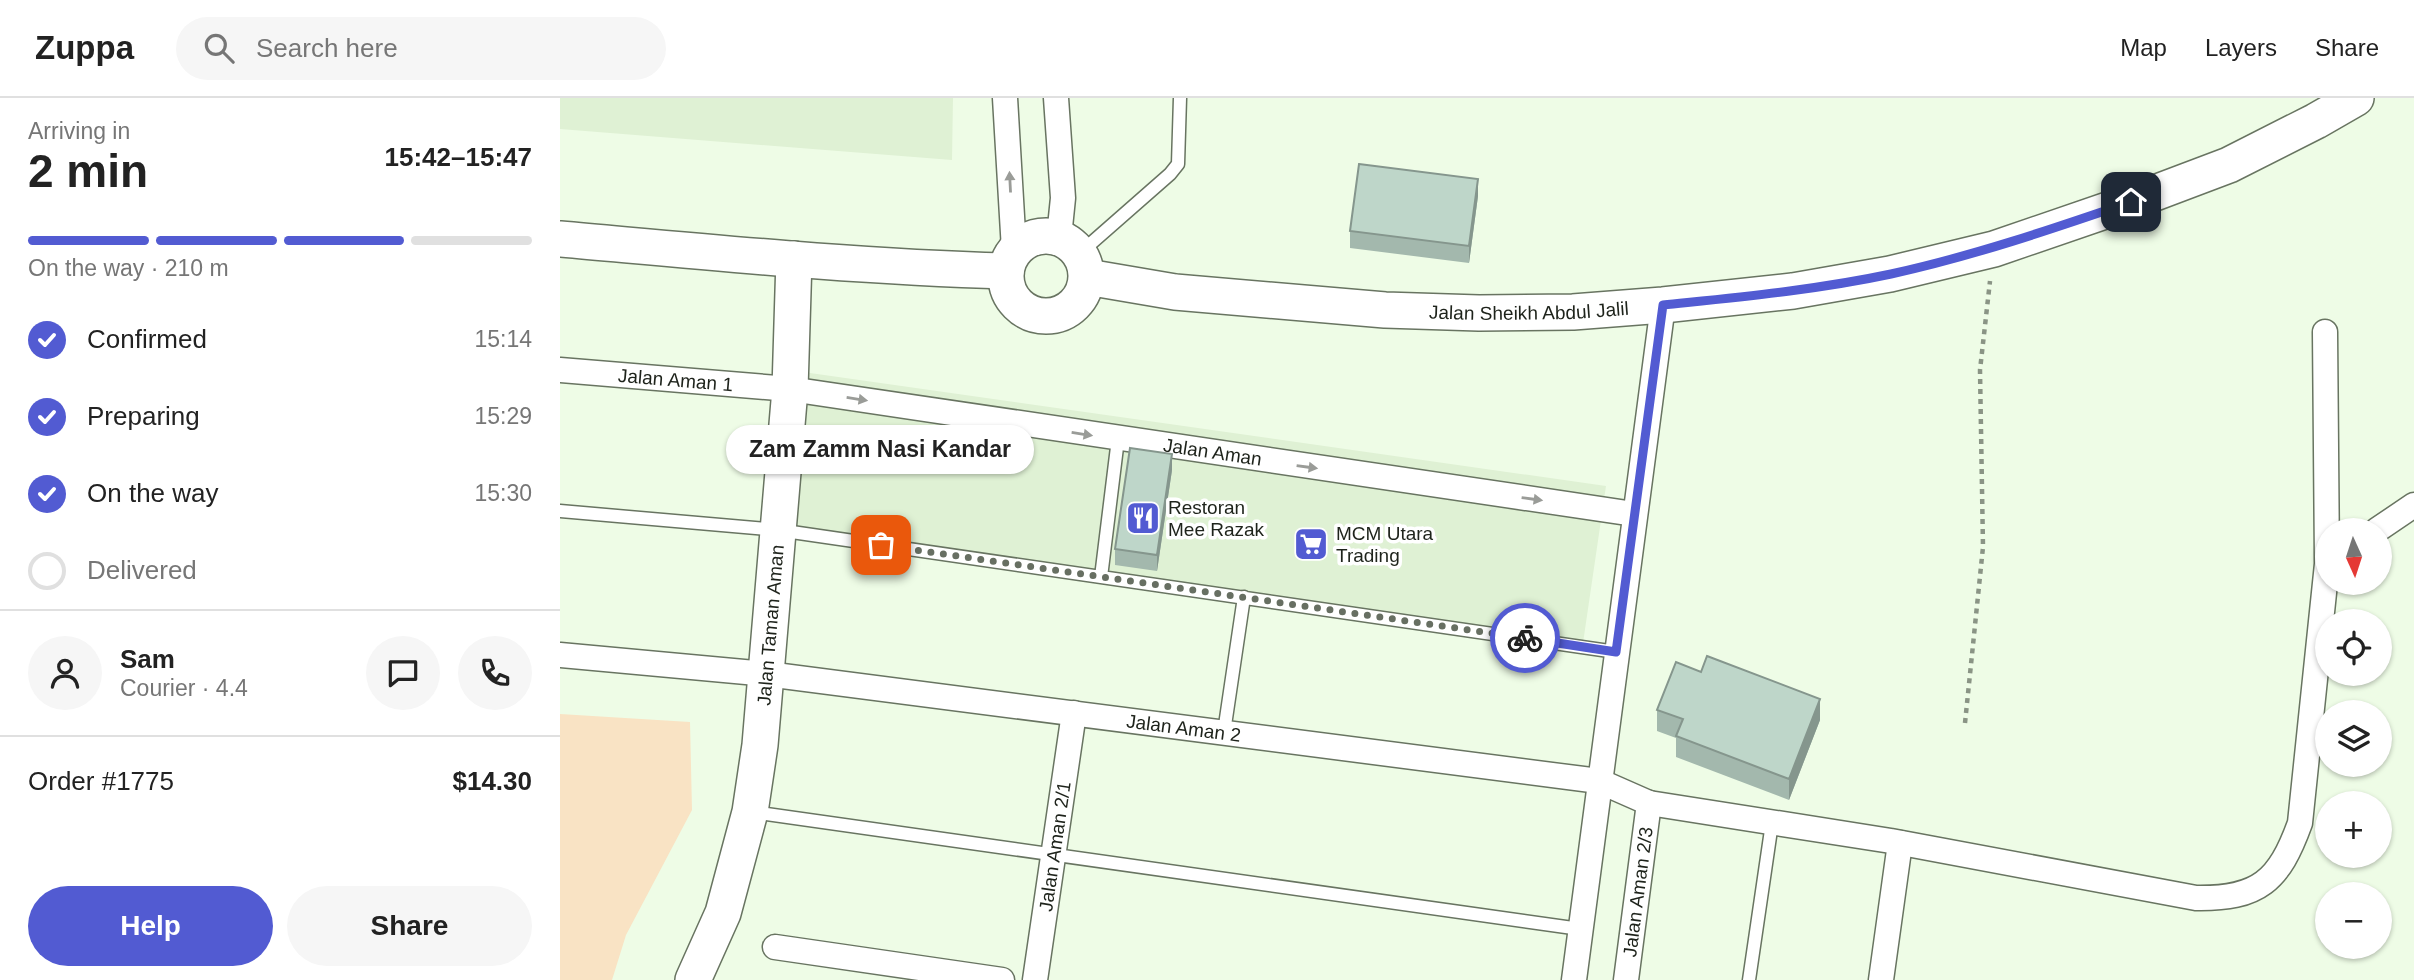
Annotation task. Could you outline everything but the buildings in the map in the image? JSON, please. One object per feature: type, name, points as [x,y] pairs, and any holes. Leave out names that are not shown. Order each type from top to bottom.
[{"type":"street","points":[[1005,98],[1010,261],[1006,284],[1019,306],[1030,313],[1043,316],[1069,310],[1084,290],[1063,198],[1056,98]]},
{"type":"street","name":"Jalan Sheikh Abdul Jalil","points":[[1075,256],[1175,292],[1385,310],[1573,312],[1793,291],[1890,274],[1994,248],[2131,202],[2229,165],[2356,98]]},
{"type":"street","points":[[560,239],[937,269],[1010,261],[1023,242],[1047,235],[1075,256]]},
{"type":"street","name":"Jalan Taman Aman","points":[[693,980],[723,913],[750,812],[760,744],[790,389],[794,259]]},
{"type":"street","points":[[1574,980],[1663,305]]},
{"type":"street","name":"Jalan Aman 2","points":[[2325,332],[2327,518]]},
{"type":"street","name":"Jalan Aman 1","points":[[560,370],[790,389]]},
{"type":"street","name":"Jalan Aman","points":[[790,389],[1634,514]]},
{"type":"street","points":[[2392,520],[2414,505]]},
{"type":"street","name":"Jalan Aman 2","points":[[560,654],[767,674],[1599,781],[1649,803],[1900,843],[2196,898],[2226,898],[2255,890],[2275,874],[2293,844],[2300,823],[2324,595]]},
{"type":"street","name":"Jalan Aman 2/1","points":[[1035,980],[1074,713]]},
{"type":"street","name":"Jalan Aman 2/3","points":[[1626,980],[1649,803]]},
{"type":"street","points":[[1884,979],[1900,843]]},
{"type":"street","points":[[775,947],[1002,980]]},
{"type":"lane","points":[[1075,256],[1170,174],[1178,164],[1180,98]]},
{"type":"lane","points":[[1101,577],[1118,439]]},
{"type":"lane","points":[[560,511],[778,530],[1616,652]]},
{"type":"lane","points":[[1224,732],[1244,597]]},
{"type":"lane","points":[[750,812],[1580,929]]},
{"type":"lane","points":[[1749,980],[1772,823]]},
{"type":"path","points":[[1965,723],[1983,547],[1980,370],[1994,248]]},
{"type":"shaded area","points":[[560,98],[953,98],[952,160],[560,129]]},
{"type":"shaded area","points":[[803,372],[1606,486],[1583,643],[781,528]]},
{"type":"shaded area","points":[[560,714],[690,722],[692,810],[626,935],[612,980],[560,980]]},
{"type":"way so far","points":[[881,545],[1525,638]]},
{"type":"place","name":"Restoran Mee Razak","points":[[1143,518]]},
{"type":"place","name":"MCM Utara Trading","points":[[1311,544]]},
{"type":"place","name":"Zam Zamm Nasi Kandar","points":[[881,545]]},
{"type":"route","points":[[1525,638],[1616,652],[1663,305],[1793,291],[1890,274],[1994,248],[2131,202]]}]
